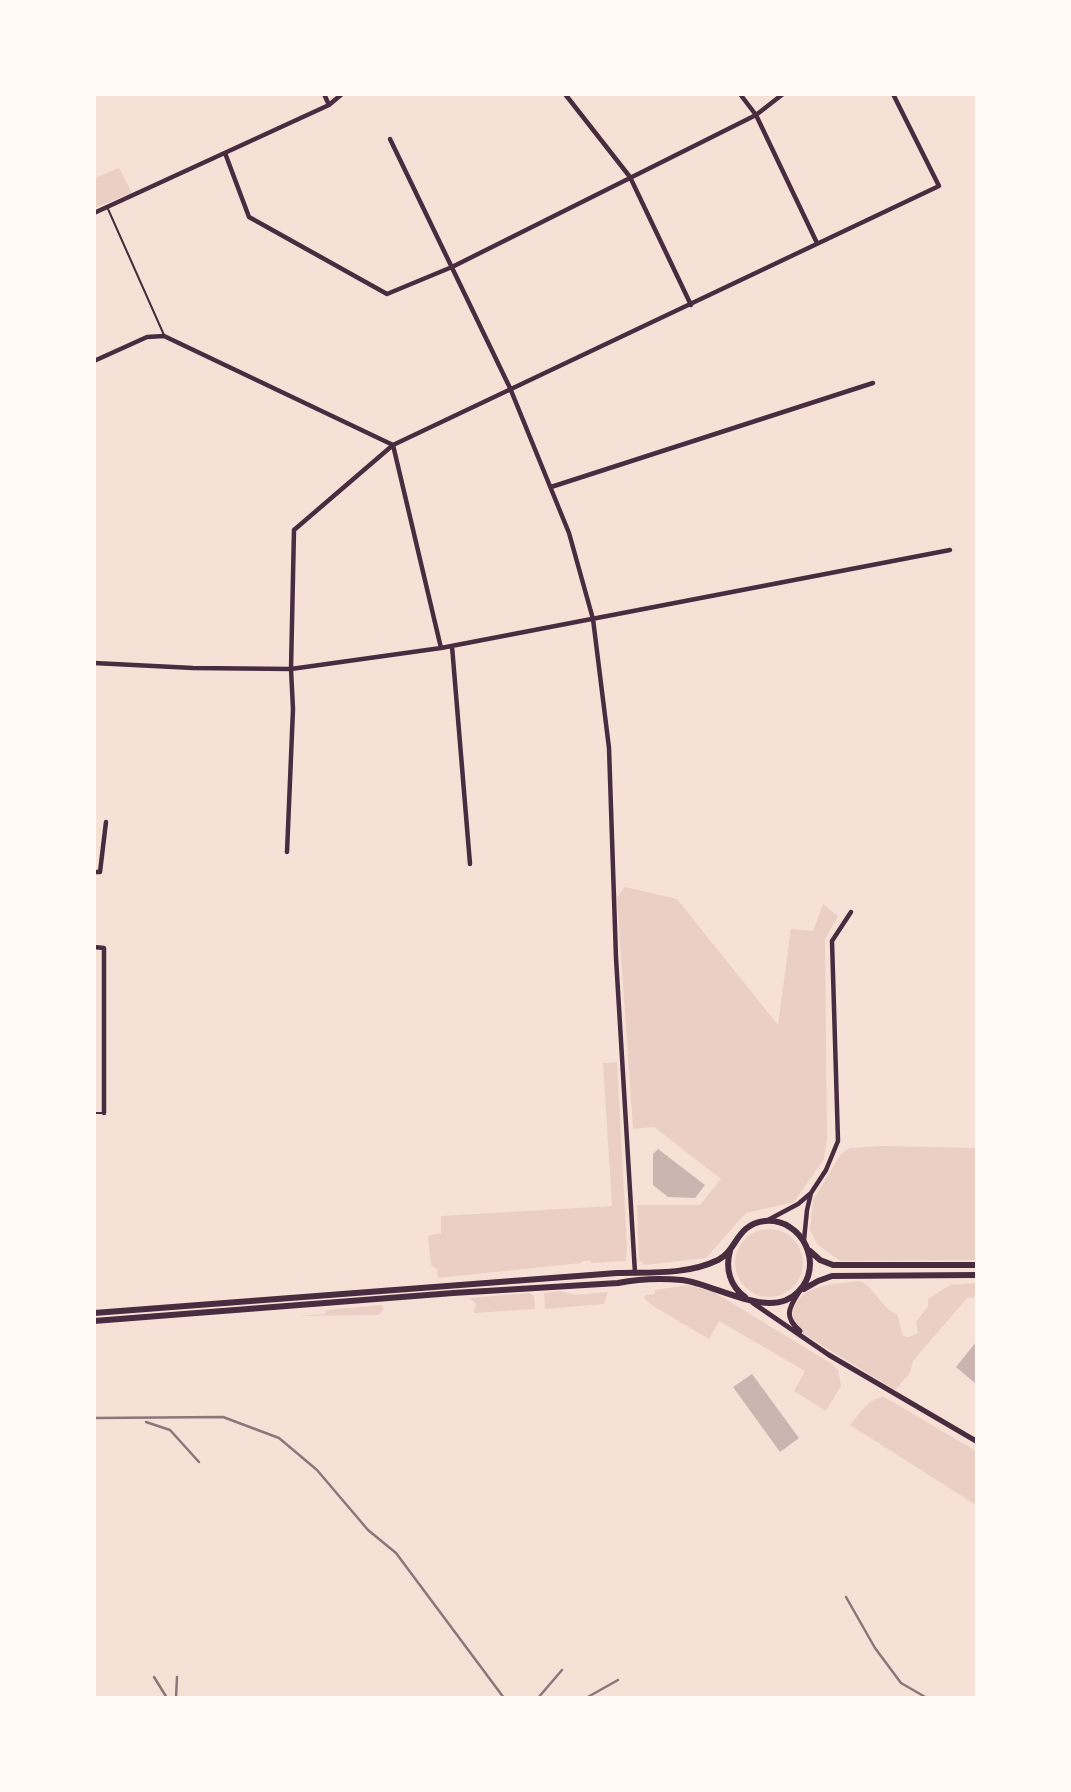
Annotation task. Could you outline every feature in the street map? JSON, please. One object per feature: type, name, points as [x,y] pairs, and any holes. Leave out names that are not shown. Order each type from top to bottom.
[{"type":"main road","points":[[94,1313],[683,1271],[721,1259],[744,1230],[765,1222],[787,1225],[820,1260],[833,1265],[976,1265]]},
{"type":"main road","points":[[730,1247],[728,1271],[740,1293],[749,1300]]},
{"type":"main road","points":[[799,1292],[810,1272],[809,1250]]},
{"type":"main road","points":[[94,1321],[635,1280],[681,1280],[710,1286],[759,1304],[781,1303],[818,1281],[832,1276],[976,1275]]},
{"type":"street","points":[[324,94],[329,105]]},
{"type":"street","points":[[94,213],[329,105],[342,94]]},
{"type":"street","points":[[740,94],[756,116],[817,243]]},
{"type":"street","points":[[225,153],[249,217],[387,294],[452,267],[756,116],[783,94]]},
{"type":"street","points":[[287,852],[293,709],[290,669],[294,530],[393,445],[939,186],[892,94]]},
{"type":"street","points":[[566,95],[630,177],[691,304]]},
{"type":"street","points":[[390,139],[510,388],[569,533],[593,619],[609,748],[616,958],[635,1273]]},
{"type":"street","points":[[94,361],[147,337],[164,336],[393,445]]},
{"type":"street","points":[[551,487],[873,383]]},
{"type":"street","points":[[393,445],[441,648]]},
{"type":"street","points":[[94,663],[290,669],[441,648],[950,550]]},
{"type":"street","points":[[452,645],[470,864]]},
{"type":"street","points":[[94,872],[100,872],[106,822]]},
{"type":"street","points":[[765,1222],[798,1204],[811,1193],[826,1170],[838,1141],[832,942],[851,912]]},
{"type":"street","points":[[94,947],[104,948],[104,1113]]},
{"type":"street","points":[[804,1240],[811,1193]]},
{"type":"street","points":[[799,1292],[788,1314],[790,1322],[829,1355]]},
{"type":"street","points":[[749,1300],[829,1355],[976,1441]]},
{"type":"lane","points":[[107,207],[164,336]]},
{"type":"lane","points":[[94,1112],[104,1113]]},
{"type":"shaded area","points":[[119,168],[135,199],[131,193],[95,208],[95,178]]},
{"type":"shaded area","points":[[625,887],[677,899],[778,1025],[791,929],[813,931],[823,904],[838,916],[825,939],[827,1139],[824,1159],[794,1202],[746,1213],[706,1258],[645,1265],[639,1260],[637,1205],[700,1205],[721,1179],[654,1127],[633,1129],[617,897]]},
{"type":"shaded area","points":[[617,1062],[626,1261],[582,1261],[438,1278],[437,1269],[431,1265],[428,1236],[441,1233],[441,1216],[612,1206],[603,1063]]},
{"type":"shaded area","points":[[850,1148],[976,1148],[976,1260],[840,1261],[817,1244],[810,1230],[813,1200],[841,1154]]},
{"type":"shaded area","points":[[769,1229],[782,1231],[793,1239],[801,1250],[801,1276],[793,1287],[782,1295],[769,1297],[756,1295],[745,1287],[737,1276],[735,1263],[737,1250],[745,1239],[756,1231]]},
{"type":"shaded area","points":[[860,1281],[897,1314],[903,1336],[908,1337],[918,1333],[916,1322],[928,1306],[928,1299],[950,1285],[976,1283],[976,1297],[967,1298],[913,1361],[910,1373],[895,1390],[802,1333],[794,1322],[796,1303],[810,1290]]},
{"type":"shaded area","points":[[688,1285],[714,1292],[832,1364],[838,1370],[841,1386],[826,1411],[794,1391],[805,1371],[719,1321],[709,1339],[644,1298],[646,1295],[655,1294],[655,1290]]},
{"type":"shaded area","points":[[561,1291],[575,1295],[608,1292],[604,1304],[545,1309],[544,1293]]},
{"type":"shaded area","points":[[529,1293],[534,1296],[535,1309],[474,1313],[476,1304],[470,1298]]},
{"type":"shaded area","points":[[381,1305],[384,1309],[379,1315],[298,1316],[324,1314],[327,1310]]},
{"type":"shaded area","points":[[884,1397],[976,1451],[976,1505],[850,1425],[869,1403]]},
{"type":"building","points":[[658,1149],[705,1185],[695,1198],[668,1197],[653,1185],[653,1154]]},
{"type":"building","points":[[976,1342],[976,1384],[956,1367]]},
{"type":"building","points":[[752,1374],[799,1438],[780,1452],[733,1387]]},
{"type":"railway","points":[[94,1418],[223,1417],[279,1438],[317,1470],[368,1530],[396,1553],[504,1698]]},
{"type":"railway","points":[[146,1422],[170,1430],[199,1462]]},
{"type":"railway","points":[[846,1597],[875,1648],[901,1683],[927,1698]]},
{"type":"railway","points":[[538,1698],[562,1670]]},
{"type":"railway","points":[[154,1677],[167,1698]]},
{"type":"railway","points":[[176,1698],[177,1677]]},
{"type":"railway","points":[[586,1698],[618,1680]]}]
